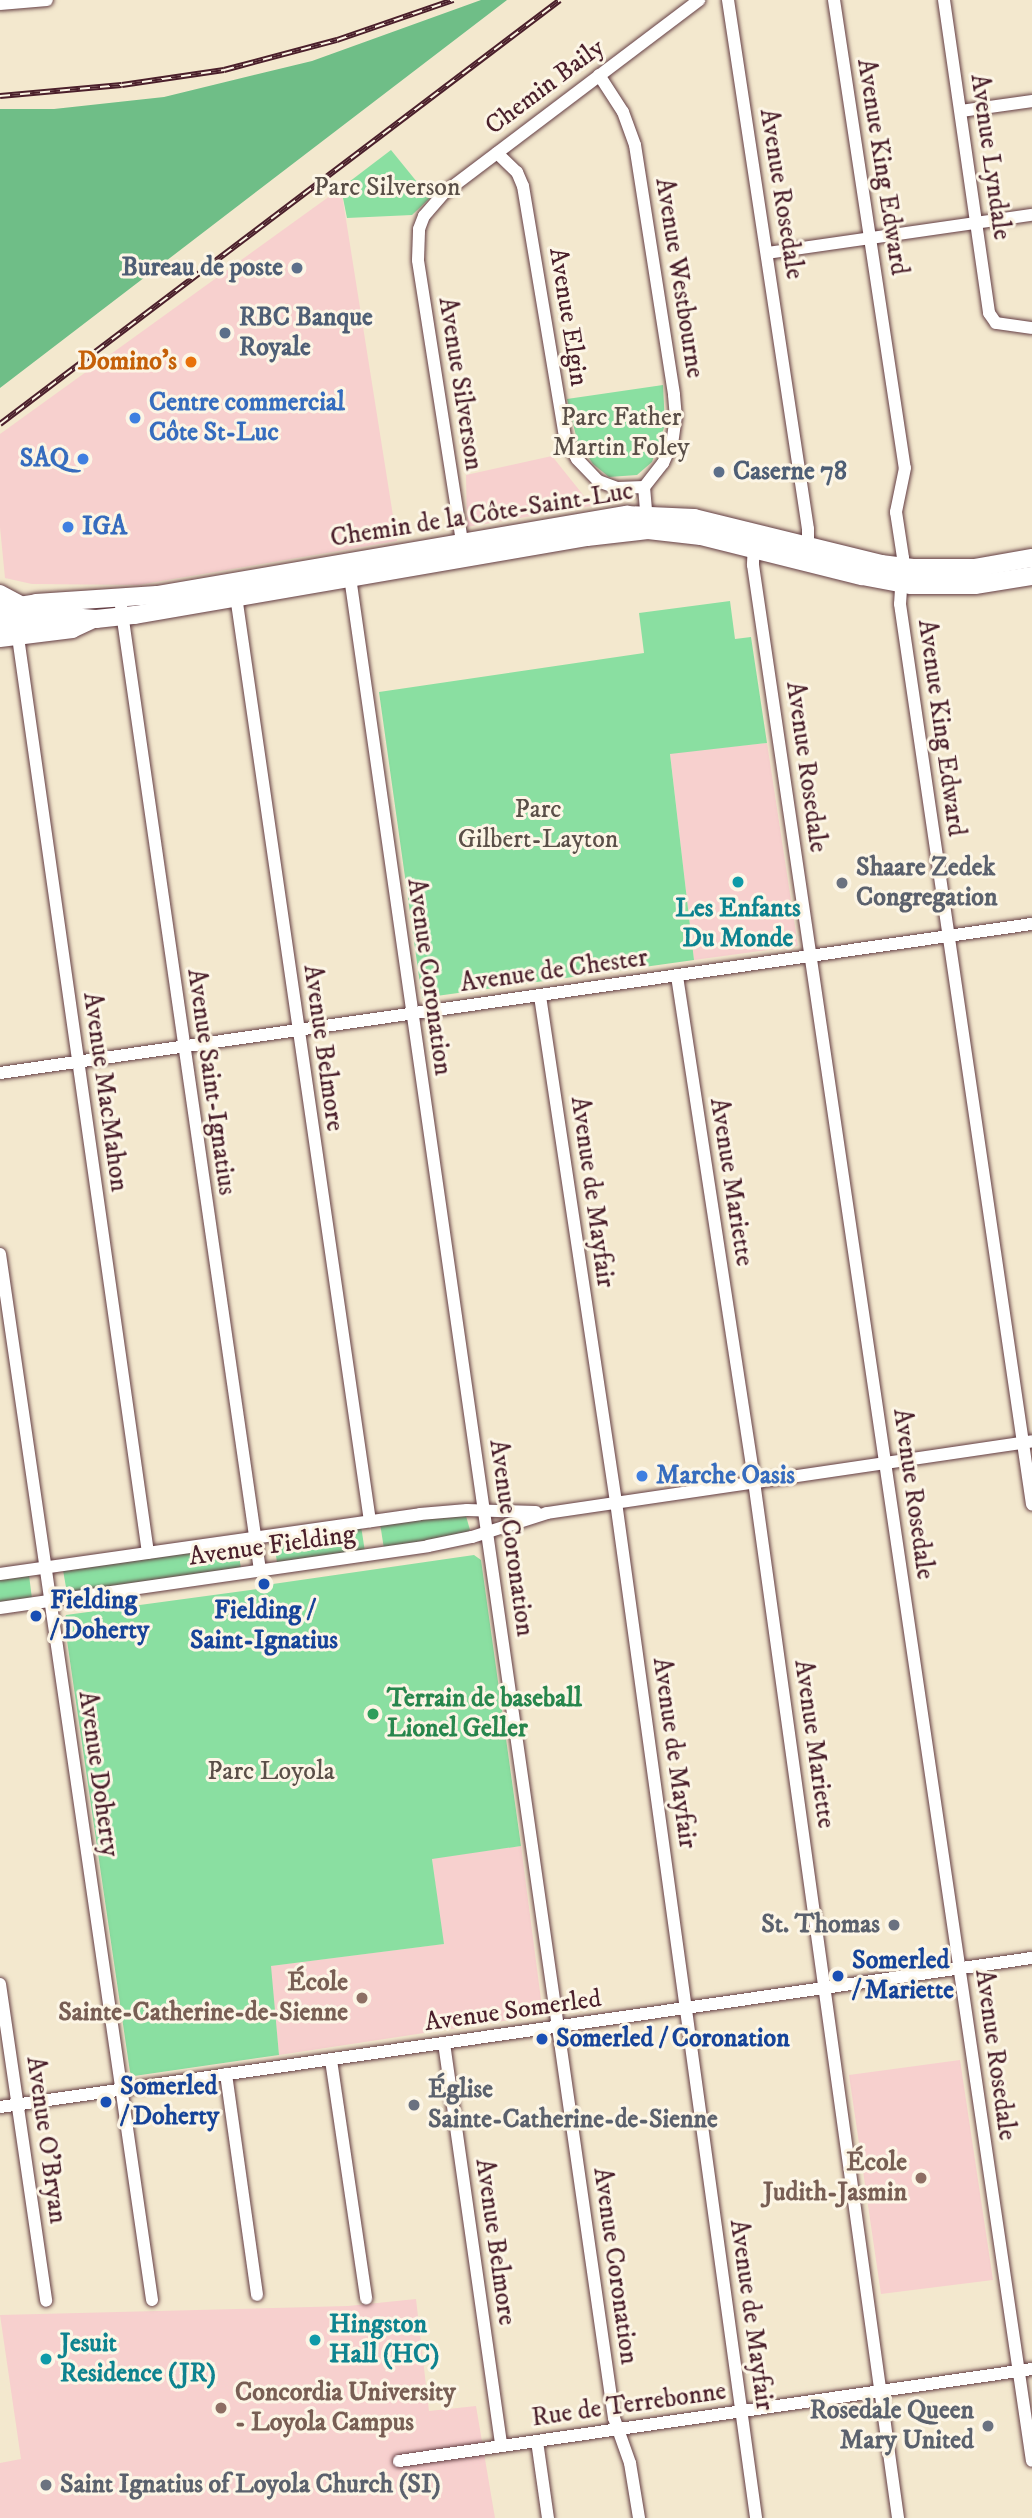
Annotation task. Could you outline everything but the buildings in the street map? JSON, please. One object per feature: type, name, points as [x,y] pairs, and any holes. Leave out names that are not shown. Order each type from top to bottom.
[{"type":"main road","name":"Chemin de la Côte-Saint-Luc","points":[[0,609],[21,604],[121,608],[235,591],[464,551],[612,517],[647,522],[694,518],[755,541],[902,575],[965,586],[1032,576]]},
{"type":"main road","name":"Chemin de la Côte-Saint-Luc","points":[[902,575],[974,568],[1032,558]]},
{"type":"main road","name":"Chemin de la Côte-Saint-Luc","points":[[0,623],[56,616],[96,618],[121,608]]},
{"type":"street","points":[[0,4],[47,0]]},
{"type":"street","name":"Chemin Baily","points":[[424,216],[432,204],[699,0]]},
{"type":"street","name":"Avenue Rosedale","points":[[728,0],[767,253],[808,554]]},
{"type":"street","name":"Avenue King Edward","points":[[834,0],[905,468],[896,512],[902,575],[900,604],[948,937],[1027,1442],[1032,1504]]},
{"type":"street","name":"Avenue Lyndale","points":[[947,0],[993,320],[1004,326],[1032,328]]},
{"type":"street","name":"Avenue Westbourne","points":[[599,75],[623,112],[635,145],[674,395],[676,416],[672,443],[663,463],[645,487]]},
{"type":"street","points":[[961,111],[1032,101]]},
{"type":"street","name":"Avenue Elgin","points":[[497,153],[517,172],[523,186],[565,438],[584,468],[598,481],[617,488],[645,487]]},
{"type":"street","points":[[767,253],[1032,215]]},
{"type":"street","name":"Avenue Silverson","points":[[424,216],[419,229],[418,260],[464,551]]},
{"type":"street","points":[[645,487],[647,522]]},
{"type":"street","name":"Avenue Rosedale","points":[[755,541],[753,565],[810,957],[960,1968],[1025,2370],[1032,2461]]},
{"type":"street","name":"Avenue Coronation","points":[[349,571],[614,2418],[630,2463],[639,2518]]},
{"type":"street","name":"Avenue Belmore","points":[[235,591],[370,1521]]},
{"type":"street","points":[[0,593],[21,604]]},
{"type":"street","name":"Avenue Saint-Ignatius","points":[[121,608],[260,1570]]},
{"type":"street","name":"Chemin de la Côte-Saint-Luc","points":[[0,639],[72,630],[96,618]]},
{"type":"street","name":"Avenue MacMahon","points":[[18,637],[148,1553]]},
{"type":"street","name":"Avenue de Chester","points":[[0,1073],[1032,924]]},
{"type":"street","name":"Avenue Mariette","points":[[677,976],[754,1482],[898,2518]]},
{"type":"street","name":"Avenue de Mayfair","points":[[540,996],[616,1502],[756,2518]]},
{"type":"street","name":"Avenue Doherty","points":[[0,1254],[152,2300]]},
{"type":"street","name":"Avenue Fielding","points":[[0,1608],[428,1546],[488,1532],[547,1513],[1027,1442]]},
{"type":"street","name":"Avenue Fielding","points":[[0,1574],[370,1521],[484,1510],[547,1513]]},
{"type":"street","name":"Avenue Somerled","points":[[0,2107],[1032,1958]]},
{"type":"street","name":"Avenue O'Bryan","points":[[0,1984],[46,2301]]},
{"type":"street","name":"Avenue Belmore","points":[[444,2043],[501,2446]]},
{"type":"street","points":[[331,2060],[366,2298]]},
{"type":"street","points":[[226,2074],[257,2295]]},
{"type":"street","name":"Rue de Terrebonne","points":[[399,2461],[1025,2370]]},
{"type":"street","points":[[537,2441],[548,2518]]},
{"type":"shaded area","points":[[341,188],[397,541],[138,585],[32,584],[5,578],[0,527],[0,434]]},
{"type":"shaded area","points":[[552,456],[592,506],[467,527],[466,475]]},
{"type":"shaded area","points":[[767,743],[798,946],[694,960],[670,753]]},
{"type":"shaded area","points":[[521,1846],[543,2015],[279,2055],[270,1966],[443,1944],[432,1858]]},
{"type":"shaded area","name":"École Judith-Jasmin","points":[[960,2060],[993,2280],[881,2294],[849,2075]]},
{"type":"shaded area","name":"Concordia University - Loyola Campus","points":[[416,2299],[429,2411],[476,2406],[495,2518],[0,2518],[0,2463],[21,2459],[0,2315],[348,2306]]},
{"type":"green space","points":[[481,0],[507,0],[0,388],[0,109],[54,109],[164,97],[312,61]]},
{"type":"green space","name":"Parc Silverson","points":[[391,150],[430,198],[412,215],[347,218],[341,188]]},
{"type":"green space","name":"Parc Father Martin Foley","points":[[663,385],[665,425],[652,462],[637,475],[609,477],[593,464],[577,440],[567,399]]},
{"type":"green space","name":"Parc Gilbert-Layton","points":[[730,601],[735,639],[751,637],[767,743],[670,754],[694,960],[422,998],[379,692],[644,653],[639,613]]},
{"type":"green space","points":[[466,1516],[470,1530],[467,1532],[384,1549],[380,1523]]},
{"type":"green space","points":[[361,1526],[365,1552],[277,1563],[274,1540]]},
{"type":"green space","points":[[237,1545],[241,1568],[67,1593],[63,1570]]},
{"type":"green space","name":"Parc Loyola","points":[[474,1555],[481,1560],[521,1846],[432,1859],[444,1944],[271,1966],[279,2055],[134,2076],[130,2072],[64,1620],[66,1615],[266,1588],[266,1585]]},
{"type":"green space","points":[[29,1575],[32,1599],[0,1604],[0,1578]]},
{"type":"railway","points":[[0,96],[122,85],[224,70],[337,40],[453,0]]},
{"type":"railway","points":[[0,424],[560,0]]},
{"type":"place","name":"Bureau de poste","points":[[297,268]]},
{"type":"place","name":"RBC Banque Royale","points":[[225,333]]},
{"type":"place","name":"Domino's","points":[[191,362]]},
{"type":"place","name":"Centre commercial Côte St-Luc","points":[[135,418]]},
{"type":"place","name":"SAQ","points":[[83,459]]},
{"type":"place","name":"Caserne 78","points":[[719,472]]},
{"type":"place","name":"IGA","points":[[68,527]]},
{"type":"place","name":"Les Enfants Du Monde","points":[[738,882]]},
{"type":"place","name":"Shaare Zedek Congregation","points":[[842,883]]},
{"type":"place","name":"Marche Oasis","points":[[642,1476]]},
{"type":"place","name":"Fielding / Saint-Ignatius","points":[[264,1584]]},
{"type":"place","name":"Fielding / Doherty","points":[[36,1616]]},
{"type":"place","name":"Terrain de baseball Lionel Geller","points":[[373,1714]]},
{"type":"place","name":"St. Thomas","points":[[894,1925]]},
{"type":"place","name":"Somerled / Mariette","points":[[838,1976]]},
{"type":"place","name":"École Sainte-Catherine-de-Sienne","points":[[362,1998]]},
{"type":"place","name":"Somerled / Coronation","points":[[542,2039]]},
{"type":"place","name":"Somerled / Doherty","points":[[106,2102]]},
{"type":"place","name":"Église Sainte-Catherine-de-Sienne","points":[[414,2105]]},
{"type":"place","name":"École Judith-Jasmin","points":[[921,2178]]},
{"type":"place","name":"Hingston Hall (HC)","points":[[315,2340]]},
{"type":"place","name":"Jesuit Residence (JR)","points":[[46,2359]]},
{"type":"place","name":"Concordia University - Loyola Campus","points":[[221,2408]]},
{"type":"place","name":"Rosedale Queen Mary United","points":[[988,2426]]},
{"type":"place","name":"Saint Ignatius of Loyola Church (SI)","points":[[46,2485]]}]
